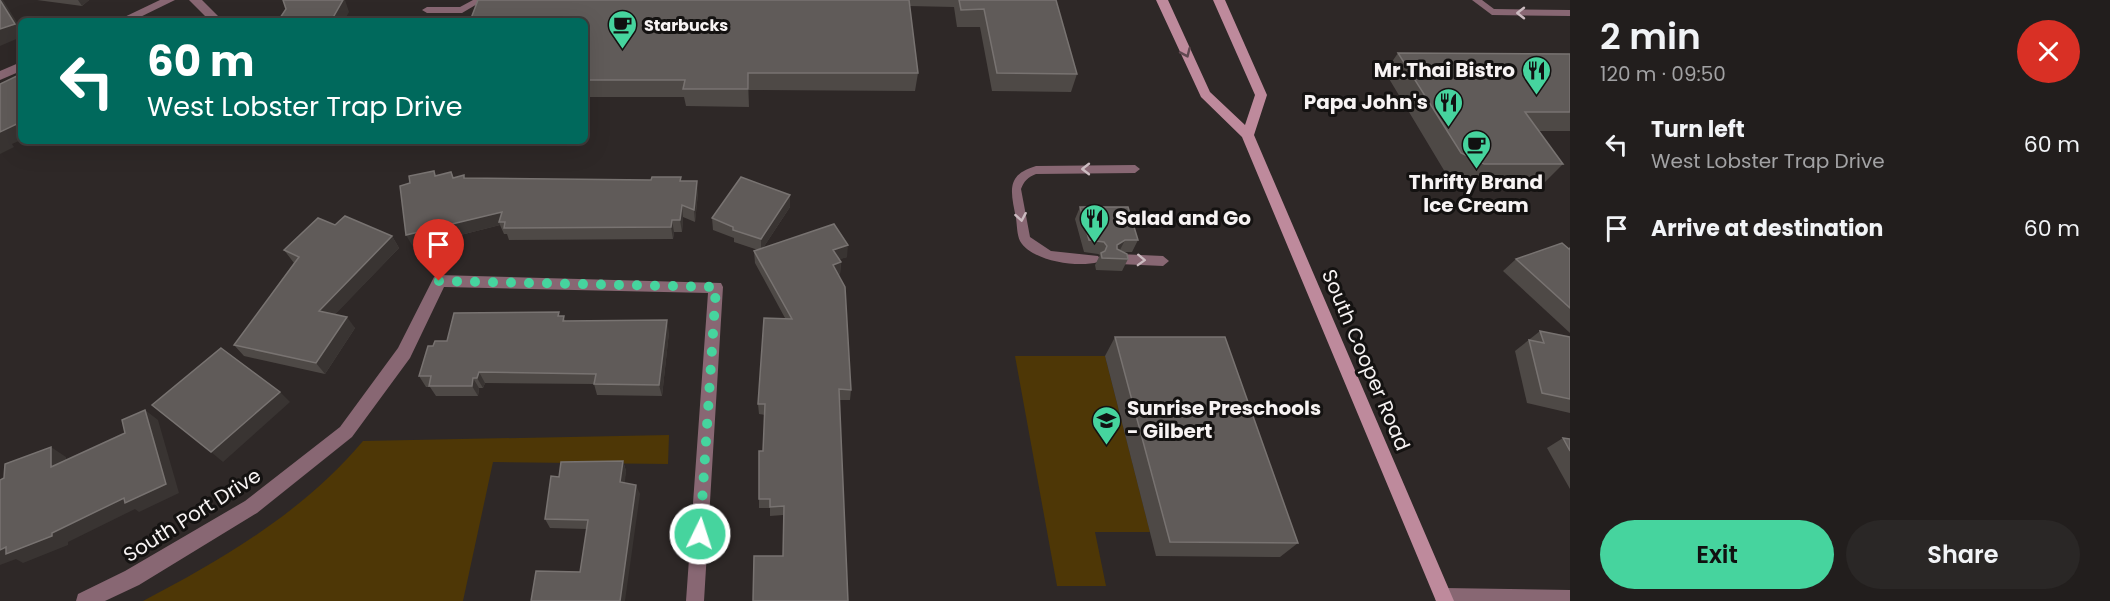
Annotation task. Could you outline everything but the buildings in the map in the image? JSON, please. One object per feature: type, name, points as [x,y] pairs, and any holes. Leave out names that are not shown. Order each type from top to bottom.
[{"type":"main road","name":"South Cooper Road","points":[[1162,0],[1205,94],[1248,135],[1444,599]]},
{"type":"main road","points":[[1219,0],[1261,95],[1248,135]]},
{"type":"street","points":[[129,18],[169,0]]},
{"type":"street","points":[[195,0],[214,18]]},
{"type":"street","points":[[0,76],[18,67]]},
{"type":"street","name":"South Port Drive","points":[[86,601],[132,578],[251,507],[346,432],[404,353],[439,281],[716,287],[695,601]]},
{"type":"street","points":[[1444,599],[1570,599]]},
{"type":"lane","points":[[427,10],[462,10],[480,0]]},
{"type":"lane","points":[[1476,0],[1492,12],[1570,13]]},
{"type":"lane","points":[[1094,259],[1052,257],[1030,245],[1025,239],[1016,189],[1017,183],[1028,172],[1036,170],[1135,169]]},
{"type":"lane","points":[[1119,259],[1163,261]]},
{"type":"shaded area","points":[[1015,356],[1105,356],[1150,532],[1095,532],[1106,586],[1057,586]]},
{"type":"shaded area","points":[[669,435],[668,464],[493,462],[463,601],[143,601],[261,532],[315,490],[363,441]]},
{"type":"place","name":"Starbucks","points":[[623,50]]},
{"type":"place","name":"Mr.Thai Bistro","points":[[1536,96]]},
{"type":"place","name":"Papa John's","points":[[1449,128]]},
{"type":"place","name":"Thrifty Brand Ice Cream","points":[[1476,170]]},
{"type":"place","name":"Salad and Go","points":[[1094,244]]},
{"type":"place","name":"Sunrise Preschools - Gilbert","points":[[1106,446]]},
{"type":"route","points":[[439,281],[716,287],[700,534]]}]
